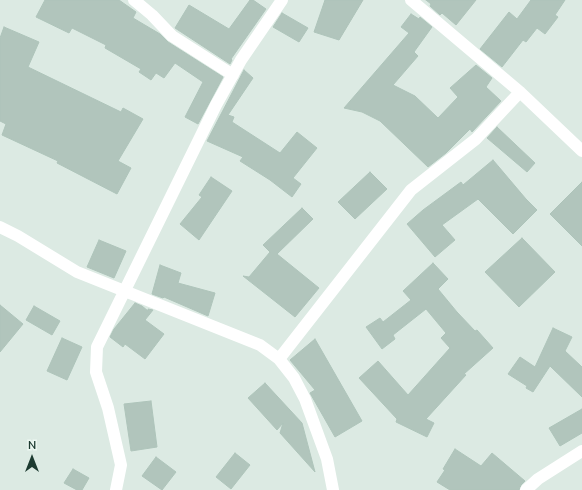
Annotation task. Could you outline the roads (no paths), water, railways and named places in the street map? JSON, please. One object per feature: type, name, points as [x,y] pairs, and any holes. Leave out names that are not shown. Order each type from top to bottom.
[{"type":"street","points":[[134,0],[152,15],[172,36],[233,75]]},
{"type":"street","points":[[116,490],[121,466],[108,408],[96,372],[97,346],[216,105],[241,60],[282,0]]},
{"type":"street","points":[[411,0],[520,92],[582,151]]},
{"type":"street","points":[[279,359],[411,190],[476,139],[520,92]]},
{"type":"street","points":[[0,227],[78,272],[260,345],[279,359],[294,378],[305,399],[327,459],[333,490]]},
{"type":"street","points":[[526,490],[538,478],[582,451]]}]
